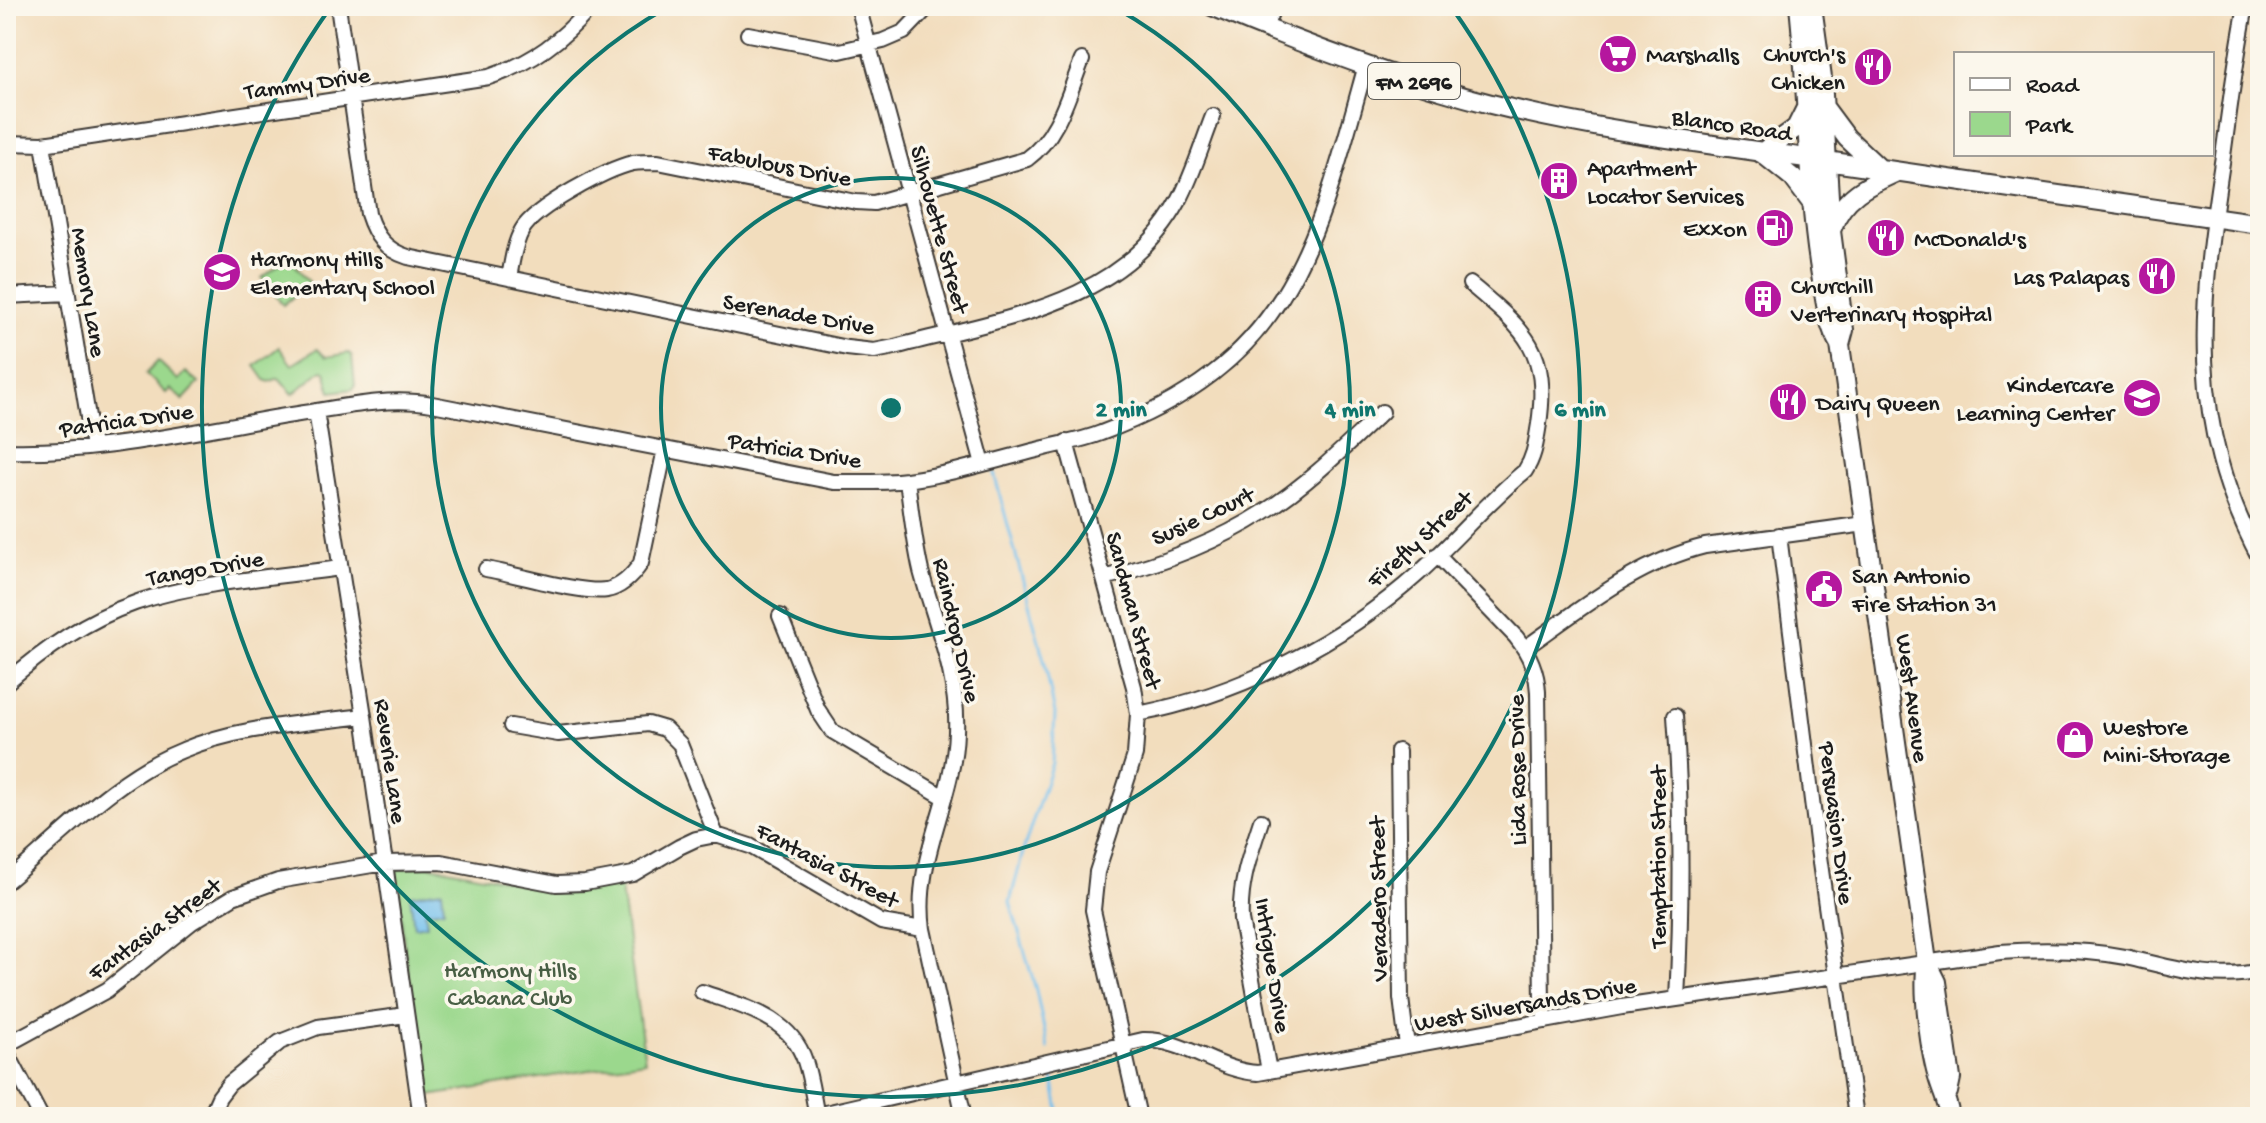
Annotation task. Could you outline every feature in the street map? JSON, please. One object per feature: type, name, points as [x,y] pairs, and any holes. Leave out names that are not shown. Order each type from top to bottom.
[{"type":"main road","name":"Blanco Road","points":[[1212,6],[1366,65],[1451,93],[1530,113],[1686,143],[2260,224]]},
{"type":"main road","name":"West Avenue","points":[[1799,6],[1815,104]]},
{"type":"main road","name":"West Avenue","points":[[1812,6],[1818,160],[1844,330],[1840,345],[1927,962],[1937,982],[1951,1078],[1947,1097],[1950,1117]]},
{"type":"main road","points":[[1811,202],[1793,178],[1761,153],[1796,128],[1815,104],[1847,138],[1889,171],[1851,197],[1838,211],[1831,231]]},
{"type":"main road","name":"West Avenue","points":[[1818,160],[1811,202],[1815,243],[1831,331],[1840,345]]},
{"type":"street","points":[[338,6],[352,98]]},
{"type":"street","name":"Tammy Drive","points":[[6,143],[43,144],[471,80],[507,71],[555,44],[592,6]]},
{"type":"street","name":"Silhouette Street","points":[[858,6],[983,464]]},
{"type":"street","points":[[748,34],[834,52],[869,45],[904,32],[929,6]]},
{"type":"street","points":[[1265,27],[1274,6]]},
{"type":"street","points":[[2246,6],[2204,302],[2204,362],[2214,438],[2231,495],[2260,559]]},
{"type":"street","name":"Fabulous Drive","points":[[509,278],[517,242],[531,217],[549,204],[634,163],[658,162],[874,203],[1027,159],[1038,151],[1055,128],[1082,60]]},
{"type":"street","name":"Patricia Drive","points":[[6,451],[72,451],[316,411],[388,401],[417,401],[834,482],[880,483],[983,464],[1100,434],[1164,406],[1229,362],[1288,290],[1318,231],[1366,65]]},
{"type":"street","name":"Serenade Drive","points":[[352,98],[368,214],[381,242],[398,254],[847,348],[874,351],[1078,295],[1115,273],[1155,236],[1174,210],[1213,116]]},
{"type":"street","name":"Memory Lane","points":[[43,144],[93,447]]},
{"type":"street","name":"Firefly Street","points":[[1138,714],[1166,708],[1255,678],[1352,625],[1402,587],[1525,471],[1535,452],[1542,401],[1540,369],[1528,339],[1516,323],[1470,284]]},
{"type":"street","points":[[6,296],[68,293]]},
{"type":"street","name":"Reverie Lane","points":[[316,411],[364,716],[421,1117]]},
{"type":"street","name":"Susie Court","points":[[1104,578],[1201,546],[1265,512],[1309,479],[1382,412]]},
{"type":"street","name":"Sandman Street","points":[[1066,442],[1134,687],[1138,714],[1131,772],[1097,872],[1093,897],[1095,927],[1139,1117]]},
{"type":"street","points":[[486,569],[586,589],[607,590],[621,585],[641,563],[665,449]]},
{"type":"street","name":"Raindrop Drive","points":[[907,480],[918,554],[955,695],[956,733],[944,797],[924,869],[921,908],[964,1117]]},
{"type":"street","points":[[1525,648],[1621,581],[1660,559],[1705,546],[1865,524]]},
{"type":"street","name":"Persuasion Drive","points":[[1779,535],[1856,1117]]},
{"type":"street","name":"Lida Rose Drive","points":[[1437,555],[1525,648],[1538,683],[1542,1003],[1546,1021]]},
{"type":"street","name":"Tango Drive","points":[[7,682],[35,657],[66,636],[100,617],[135,603],[172,592],[340,568]]},
{"type":"street","points":[[780,616],[818,710],[832,731],[944,797]]},
{"type":"street","points":[[6,882],[131,778],[182,750],[238,733],[364,716]]},
{"type":"street","name":"Temptation Street","points":[[1675,716],[1680,946],[1677,999]]},
{"type":"street","points":[[511,726],[558,734],[648,724],[665,729],[680,744],[716,835]]},
{"type":"street","name":"Veradero Street","points":[[1398,751],[1401,998],[1407,1046]]},
{"type":"street","name":"Intrigue Drive","points":[[1261,821],[1243,876],[1240,898],[1241,920],[1269,1071]]},
{"type":"street","name":"Fantasia Street","points":[[6,1048],[107,990],[192,922],[233,897],[278,881],[384,863],[441,862],[544,882],[578,883],[633,874],[696,839],[716,835],[750,846],[881,922],[923,929]]},
{"type":"street","name":"West Silversands Drive","points":[[808,1117],[1122,1045],[1159,1040],[1186,1048],[1225,1068],[1242,1072],[1269,1071],[1677,999],[1927,962],[2040,949],[2125,957],[2196,974],[2233,976],[2260,971]]},
{"type":"street","points":[[702,992],[761,1013],[794,1038],[806,1064],[817,1116]]},
{"type":"street","points":[[210,1117],[229,1084],[280,1042],[318,1027],[406,1015]]},
{"type":"street","points":[[6,1048],[41,1117]]},
{"type":"green space","points":[[289,257],[310,283],[283,305],[262,278]]},
{"type":"green space","points":[[279,347],[292,365],[317,349],[326,357],[349,353],[352,356],[355,386],[353,389],[331,392],[322,370],[293,394],[279,378],[269,382],[265,380],[255,366]]},
{"type":"green space","points":[[158,361],[178,380],[186,372],[199,383],[183,400],[170,389],[166,393],[146,374]]},
{"type":"green space","name":"Harmony Hills Cabana Club","points":[[426,865],[540,887],[620,882],[645,1061],[429,1096],[405,952],[396,870]]},
{"type":"water","points":[[442,890],[444,909],[425,912],[427,925],[414,927],[410,895]]},
{"type":"waterway","points":[[994,473],[1045,664],[1055,714],[1052,763],[1010,902],[1036,990],[1048,1049]]},
{"type":"waterway","points":[[1053,1077],[1060,1117]]},
{"type":"place","name":"Marshalls","points":[[1618,54]]},
{"type":"place","name":"Church's Chicken","points":[[1873,67]]},
{"type":"place","name":"Apartment Locator Services","points":[[1559,181]]},
{"type":"place","name":"Exxon","points":[[1775,228]]},
{"type":"place","name":"McDonald's","points":[[1886,238]]},
{"type":"place","name":"Harmony Hills Elementary School","points":[[222,272]]},
{"type":"place","name":"Las Palapas","points":[[2157,276]]},
{"type":"place","name":"Churchill Verterinary Hospital","points":[[1763,299]]},
{"type":"place","name":"Kindercare Learning Center","points":[[2142,398]]},
{"type":"place","name":"Dairy Queen","points":[[1788,402]]},
{"type":"place","name":"San Antonio Fire Station 31","points":[[1824,589]]},
{"type":"place","name":"Westore Mini-Storage","points":[[2075,740]]}]
